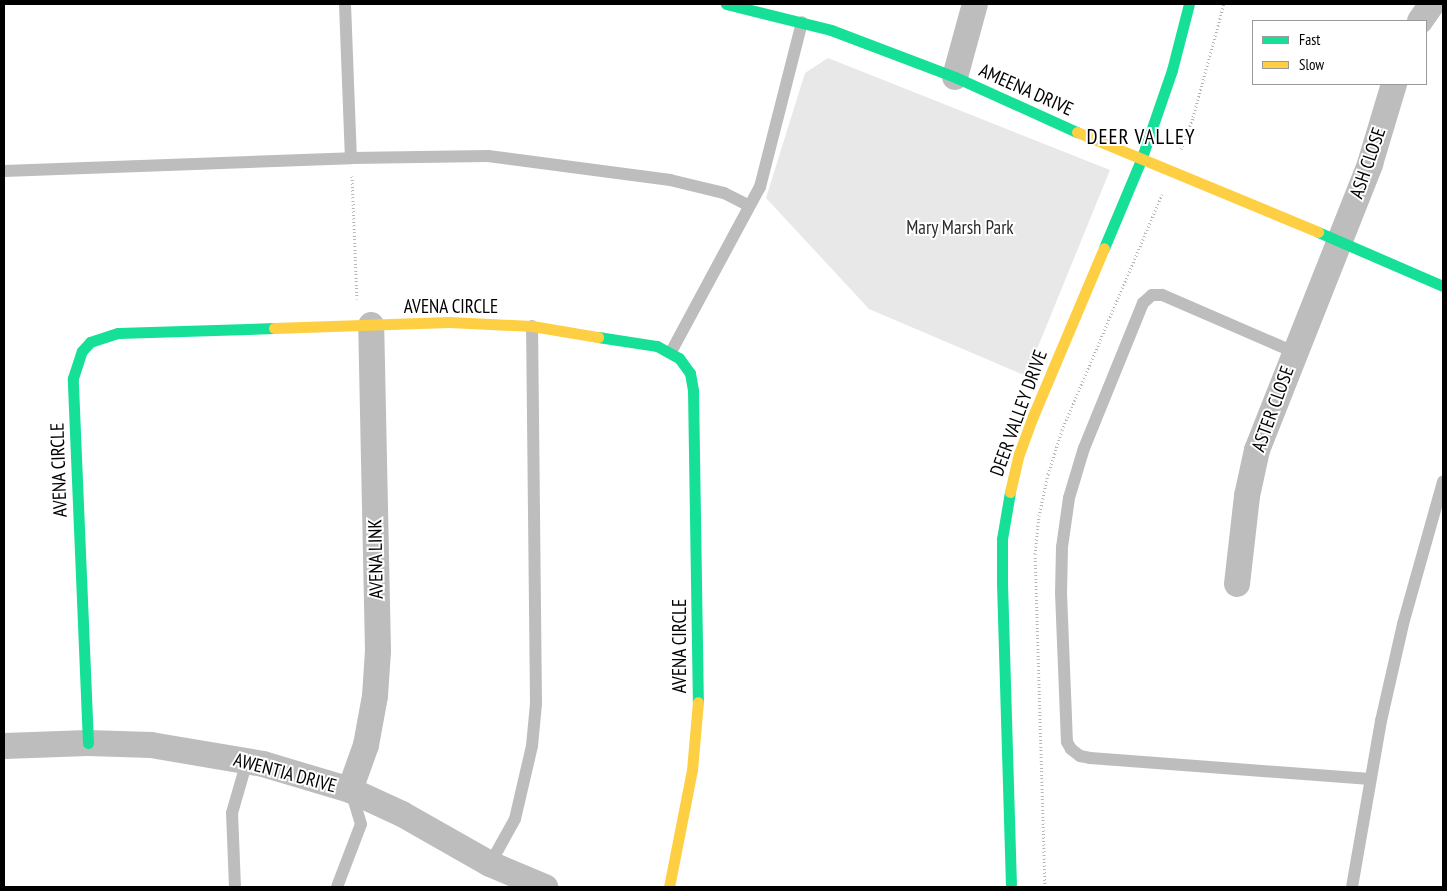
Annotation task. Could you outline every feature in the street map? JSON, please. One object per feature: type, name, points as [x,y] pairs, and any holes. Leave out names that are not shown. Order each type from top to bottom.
[{"type":"street","name":"AMEENA DRIVE","points":[[726,4],[831,30],[955,77],[1141,160],[1340,241],[1443,286]]},
{"type":"street","points":[[955,77],[976,4]]},
{"type":"street","name":"DEER VALLEY DRIVE","points":[[1011,887],[1002,583],[1002,539],[1009,496],[1019,454],[1033,416],[1141,160],[1172,70],[1189,4]]},
{"type":"street","points":[[1421,20],[1432,4]]},
{"type":"street","name":"ASH CLOSE","points":[[1340,241],[1370,164],[1394,85]]},
{"type":"street","name":"ASTER CLOSE","points":[[1237,584],[1247,496],[1257,450],[1294,352],[1340,241]]},
{"type":"street","name":"AVENA CIRCLE","points":[[88,743],[73,378],[82,351],[90,342],[118,333],[448,322],[532,326],[642,343],[671,352],[690,373],[693,390],[700,686],[692,770],[669,887]]},
{"type":"street","name":"AVENA LINK","points":[[350,790],[366,745],[375,696],[378,651],[364,325]]},
{"type":"street","name":"AWENTIA DRIVE","points":[[4,746],[88,743],[151,745],[246,761],[306,775],[350,790],[402,814],[490,864],[544,887]]},
{"type":"lane","points":[[346,4],[351,158]]},
{"type":"lane","points":[[671,352],[760,187],[802,22]]},
{"type":"lane","points":[[4,171],[443,155],[488,156],[670,180],[724,193],[749,206]]},
{"type":"lane","points":[[1294,352],[1162,295],[1152,295],[1143,303],[1084,448],[1069,498],[1062,547],[1061,593],[1067,742],[1071,749],[1080,756],[1090,758],[1370,779]]},
{"type":"lane","points":[[490,864],[515,818],[532,746],[536,704],[532,326]]},
{"type":"lane","points":[[1352,887],[1381,722],[1403,624],[1443,482]]},
{"type":"lane","points":[[235,887],[232,813],[246,761]]},
{"type":"lane","points":[[337,887],[361,824],[350,790]]},
{"type":"path","points":[[1182,147],[1193,117],[1224,4]]},
{"type":"path","points":[[351,158],[364,325]]},
{"type":"green space","name":"Mary Marsh Park","points":[[828,58],[1110,170],[1026,376],[869,309],[766,198],[805,73]]},
{"type":"traffic: fast","points":[[726,4],[831,30],[955,77],[1077,132]]},
{"type":"traffic: fast","points":[[1104,248],[1141,160],[1172,70],[1189,4]]},
{"type":"traffic: fast","points":[[1318,232],[1443,286]]},
{"type":"traffic: fast","points":[[88,743],[73,378],[82,351],[90,342],[118,333],[274,328]]},
{"type":"traffic: fast","points":[[598,337],[657,346],[679,358],[690,373],[693,390],[698,702]]},
{"type":"traffic: fast","points":[[1010,492],[1002,539],[1002,583],[1011,887]]},
{"type":"traffic: slow","points":[[1077,132],[1318,232]]},
{"type":"traffic: slow","points":[[1010,492],[1019,454],[1033,416],[1104,248]]},
{"type":"traffic: slow","points":[[274,328],[449,322],[532,326],[598,337]]},
{"type":"traffic: slow","points":[[669,887],[692,770],[698,702]]},
{"type":"district","name":"DEER VALLEY","points":[[1141,137]]}]
